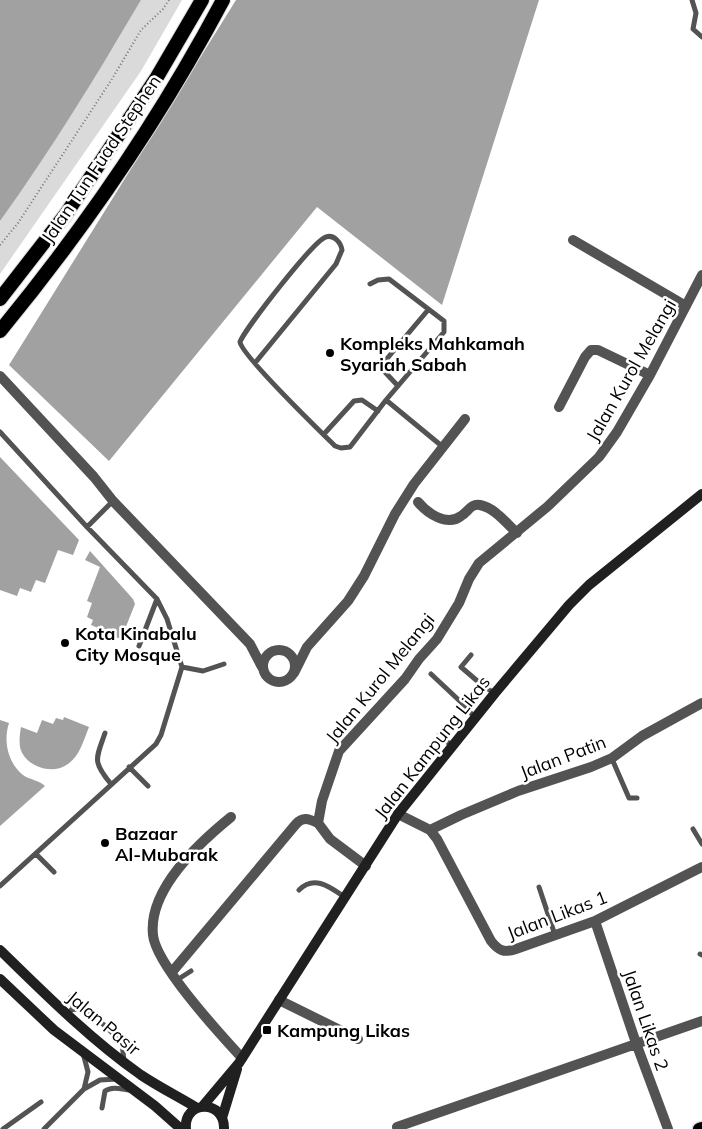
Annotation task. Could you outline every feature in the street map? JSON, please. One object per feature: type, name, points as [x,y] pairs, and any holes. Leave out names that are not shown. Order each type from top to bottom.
[{"type":"highway","name":"Jalan Tun Fuad Stephen","points":[[0,299],[66,214],[157,77],[202,0]]},
{"type":"highway","name":"Jalan Tun Fuad Stephen","points":[[0,331],[38,285],[123,166],[223,0]]},
{"type":"main road","name":"Jalan Kampung Likas","points":[[186,1129],[187,1117],[200,1107],[241,1060],[398,814],[495,693],[563,612],[590,585],[702,494]]},
{"type":"main road","name":"Jalan Pasir","points":[[0,950],[124,1063],[142,1076],[200,1107],[214,1109],[225,1125]]},
{"type":"main road","name":"Jalan Pasir","points":[[0,979],[54,1030],[135,1090],[180,1129]]},
{"type":"main road","name":"Jalan Kampung Likas","points":[[225,1125],[226,1101],[241,1060]]},
{"type":"street","points":[[572,240],[686,306]]},
{"type":"street","name":"Jalan Kurol Melangi","points":[[318,823],[326,790],[339,751],[405,679],[437,638],[459,603],[469,579],[479,563],[561,494],[599,457],[617,432],[650,375],[702,275]]},
{"type":"street","points":[[559,407],[585,357],[591,350],[598,350],[650,375]]},
{"type":"street","points":[[0,376],[94,477],[113,501],[250,644],[266,677],[276,682],[286,680],[294,673],[307,646],[348,601],[371,563],[395,514],[414,484],[465,419]]},
{"type":"street","points":[[418,502],[426,511],[446,520],[455,520],[478,504],[490,509],[516,533]]},
{"type":"street","points":[[250,644],[262,649],[279,651],[294,651],[307,646]]},
{"type":"street","points":[[262,667],[265,657],[279,651],[292,657],[295,668],[294,673]]},
{"type":"street","name":"Jalan Patin","points":[[430,830],[450,819],[518,791],[576,773],[612,758],[642,736],[702,703]]},
{"type":"street","name":"Jalan Likas 1","points":[[398,814],[430,830],[445,851],[481,923],[491,941],[499,950],[510,951],[595,921],[702,866]]},
{"type":"street","points":[[230,817],[193,850],[179,867],[160,899],[156,911],[153,934],[157,949],[175,976],[241,1060]]},
{"type":"street","points":[[175,976],[296,824],[304,819],[318,823],[330,839],[366,866]]},
{"type":"street","name":"Jalan Likas 2","points":[[595,921],[636,1043],[668,1129]]},
{"type":"street","points":[[278,1000],[358,1039]]},
{"type":"street","points":[[397,1127],[702,1021]]},
{"type":"lane","points":[[692,0],[696,13],[693,29],[702,37]]},
{"type":"lane","points":[[255,363],[336,264],[342,250],[340,244],[334,238],[324,237],[312,249],[244,333],[240,342],[241,347],[255,363],[335,446],[341,448],[350,447],[386,400],[444,332],[444,321],[389,279],[378,280],[370,284]]},
{"type":"lane","points":[[398,386],[382,368],[385,361],[428,310]]},
{"type":"lane","points":[[324,434],[354,401],[362,400],[378,411]]},
{"type":"lane","points":[[386,400],[443,447]]},
{"type":"lane","points":[[0,432],[87,527],[157,599],[167,619],[182,668],[161,735],[156,744],[0,886]]},
{"type":"lane","points":[[87,527],[113,501]]},
{"type":"lane","points":[[139,646],[157,599]]},
{"type":"lane","points":[[471,655],[461,667],[482,685],[495,693]]},
{"type":"lane","points":[[182,668],[203,672],[224,664]]},
{"type":"lane","points":[[432,674],[475,718]]},
{"type":"lane","points":[[105,733],[96,758],[100,771],[111,784]]},
{"type":"lane","points":[[439,734],[439,738],[453,746]]},
{"type":"lane","points":[[612,758],[629,798],[637,798]]},
{"type":"lane","points":[[129,767],[148,786]]},
{"type":"lane","points":[[693,829],[702,844]]},
{"type":"lane","points":[[36,854],[54,872]]},
{"type":"lane","points":[[299,890],[305,884],[317,882],[346,898]]},
{"type":"lane","points":[[539,887],[556,935]]},
{"type":"lane","points":[[175,976],[191,971]]},
{"type":"lane","points":[[71,997],[70,1012],[85,1011],[119,1039],[123,1048],[124,1063]]},
{"type":"lane","points":[[83,1051],[88,1072],[84,1089]]},
{"type":"lane","points":[[44,1129],[84,1089],[100,1080],[119,1079]]},
{"type":"lane","points":[[102,1108],[103,1094],[108,1089],[135,1090]]},
{"type":"lane","points":[[3,1129],[42,1102]]},
{"type":"path","points":[[0,245],[34,199],[112,79],[141,30],[163,9],[168,0]]},
{"type":"shaded area","points":[[0,0],[141,0],[73,112],[0,221]]},
{"type":"shaded area","points":[[141,0],[182,0],[141,71],[0,274],[0,221],[115,44]]},
{"type":"shaded area","points":[[236,0],[539,0],[442,305],[317,207],[109,461],[9,365]]},
{"type":"shaded area","points":[[0,457],[79,540],[73,555],[58,550],[45,583],[36,580],[31,592],[20,588],[17,596],[0,590]]},
{"type":"shaded area","points":[[90,551],[133,599],[135,604],[121,639],[97,630],[98,628],[91,625],[93,620],[87,617],[92,603],[87,601],[100,567],[85,560]]},
{"type":"shaded area","points":[[64,717],[89,727],[76,757],[68,764],[54,769],[47,769],[33,764],[23,754],[20,747],[21,727],[37,733],[42,720],[53,724],[56,718],[63,720]]},
{"type":"shaded area","points":[[0,720],[9,723],[7,730],[8,751],[18,770],[23,775],[45,786],[0,826]]},
{"type":"place","name":"Kompleks Mahkamah Syariah Sabah","points":[[330,353]]},
{"type":"place","name":"Kota Kinabalu City Mosque","points":[[65,643]]},
{"type":"place","name":"Bazaar Al-Mubarak","points":[[105,843]]},
{"type":"place","name":"Kampung Likas","points":[[267,1030]]}]
